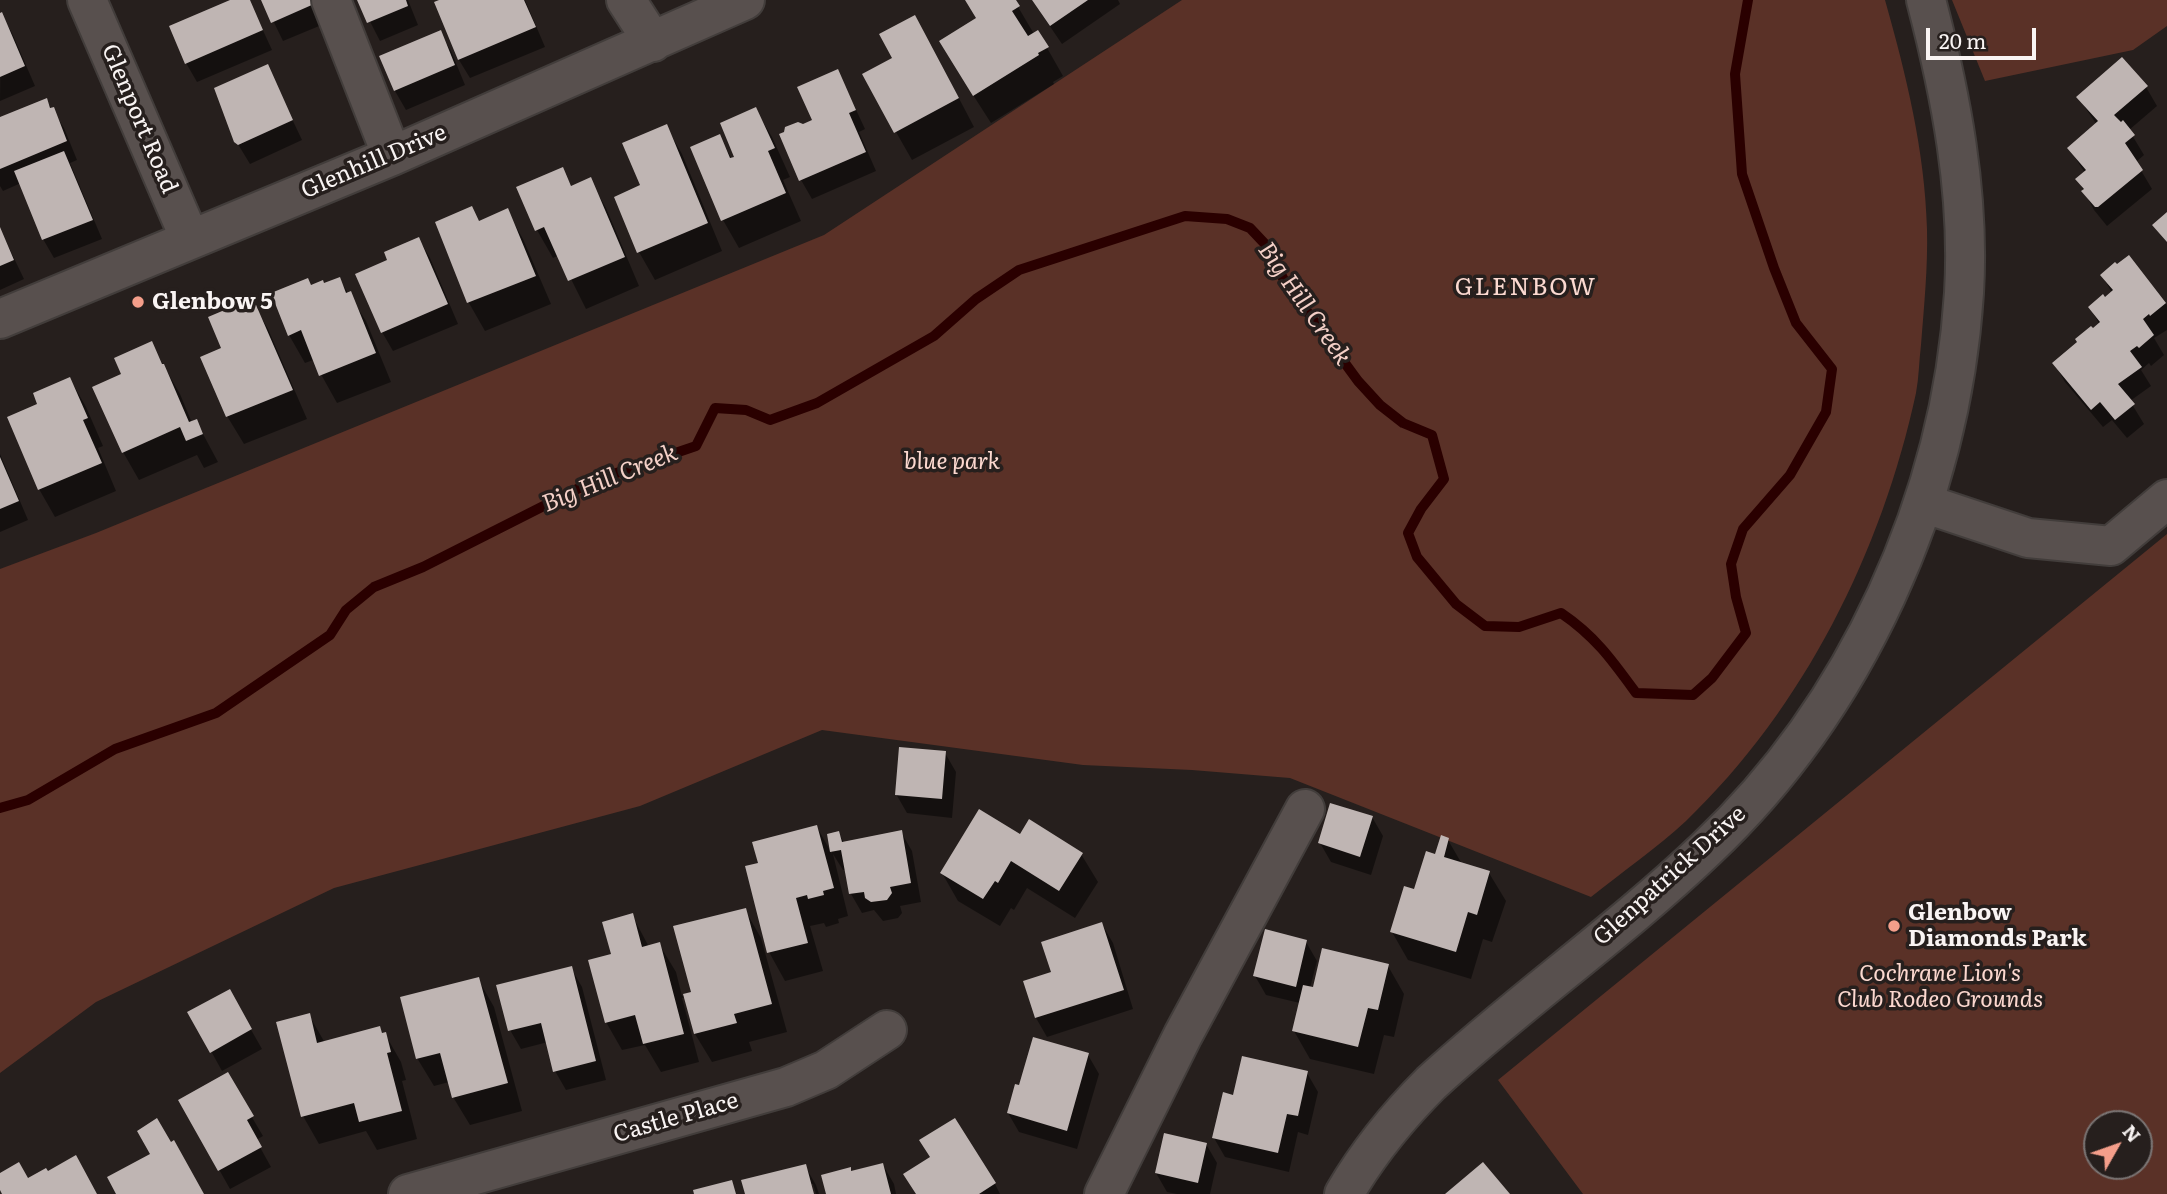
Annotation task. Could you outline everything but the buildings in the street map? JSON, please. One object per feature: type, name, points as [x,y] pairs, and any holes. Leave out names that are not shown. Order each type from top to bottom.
[{"type":"street","name":"Glenport Road","points":[[86,0],[190,239]]},
{"type":"street","points":[[331,0],[392,156]]},
{"type":"street","points":[[626,0],[653,42]]},
{"type":"street","name":"Glenhill Drive","points":[[0,319],[392,156],[745,0]]},
{"type":"street","name":"Glenpatrick Drive","points":[[1344,1194],[1381,1138],[1415,1099],[1455,1061],[1707,849],[1786,761],[1830,697],[1873,623],[1902,561],[1939,450],[1951,391],[1964,293],[1965,253],[1960,167],[1950,103],[1926,0]]},
{"type":"street","points":[[1923,503],[2028,538],[2111,546],[2167,499]]},
{"type":"street","points":[[1104,1194],[1183,1035],[1305,808]]},
{"type":"street","name":"Castle Place","points":[[408,1194],[454,1187],[786,1087],[826,1070],[887,1030]]},
{"type":"green space","name":"blue park","points":[[1182,0],[1885,0],[1913,113],[1923,171],[1927,229],[1926,272],[1916,393],[1882,511],[1832,624],[1802,678],[1767,729],[1728,777],[1686,821],[1591,897],[1290,778],[1083,765],[822,730],[640,806],[334,888],[96,1002],[0,1073],[0,569],[96,533],[824,235]]},
{"type":"green space","points":[[1952,0],[2167,0],[2167,26],[2133,50],[1985,81]]},
{"type":"green space","name":"Cochrane Lion's Club Rodeo Grounds","points":[[2167,534],[2167,1194],[1583,1194],[1498,1080]]},
{"type":"waterway","name":"Big Hill Creek","points":[[0,808],[28,800],[115,749],[216,713],[330,635],[346,610],[374,587],[423,567],[593,481],[696,446],[715,408],[746,410],[770,420],[817,403],[934,336],[976,299],[1019,270],[1185,216],[1227,219],[1250,228],[1266,245],[1284,280],[1358,381],[1380,405],[1403,423],[1432,435],[1444,479],[1421,509],[1408,533],[1417,557],[1456,604],[1485,626],[1519,627],[1561,613],[1611,659],[1636,693],[1693,695],[1712,678],[1746,633],[1736,597],[1731,564],[1743,529],[1790,475],[1826,412],[1832,369],[1796,323],[1742,174],[1735,74],[1748,0]]},
{"type":"place","name":"Glenbow 5","points":[[138,302]]},
{"type":"place","name":"Glenbow Diamonds Park","points":[[1894,926]]},
{"type":"district","name":"GLENBOW","points":[[1526,288]]}]
